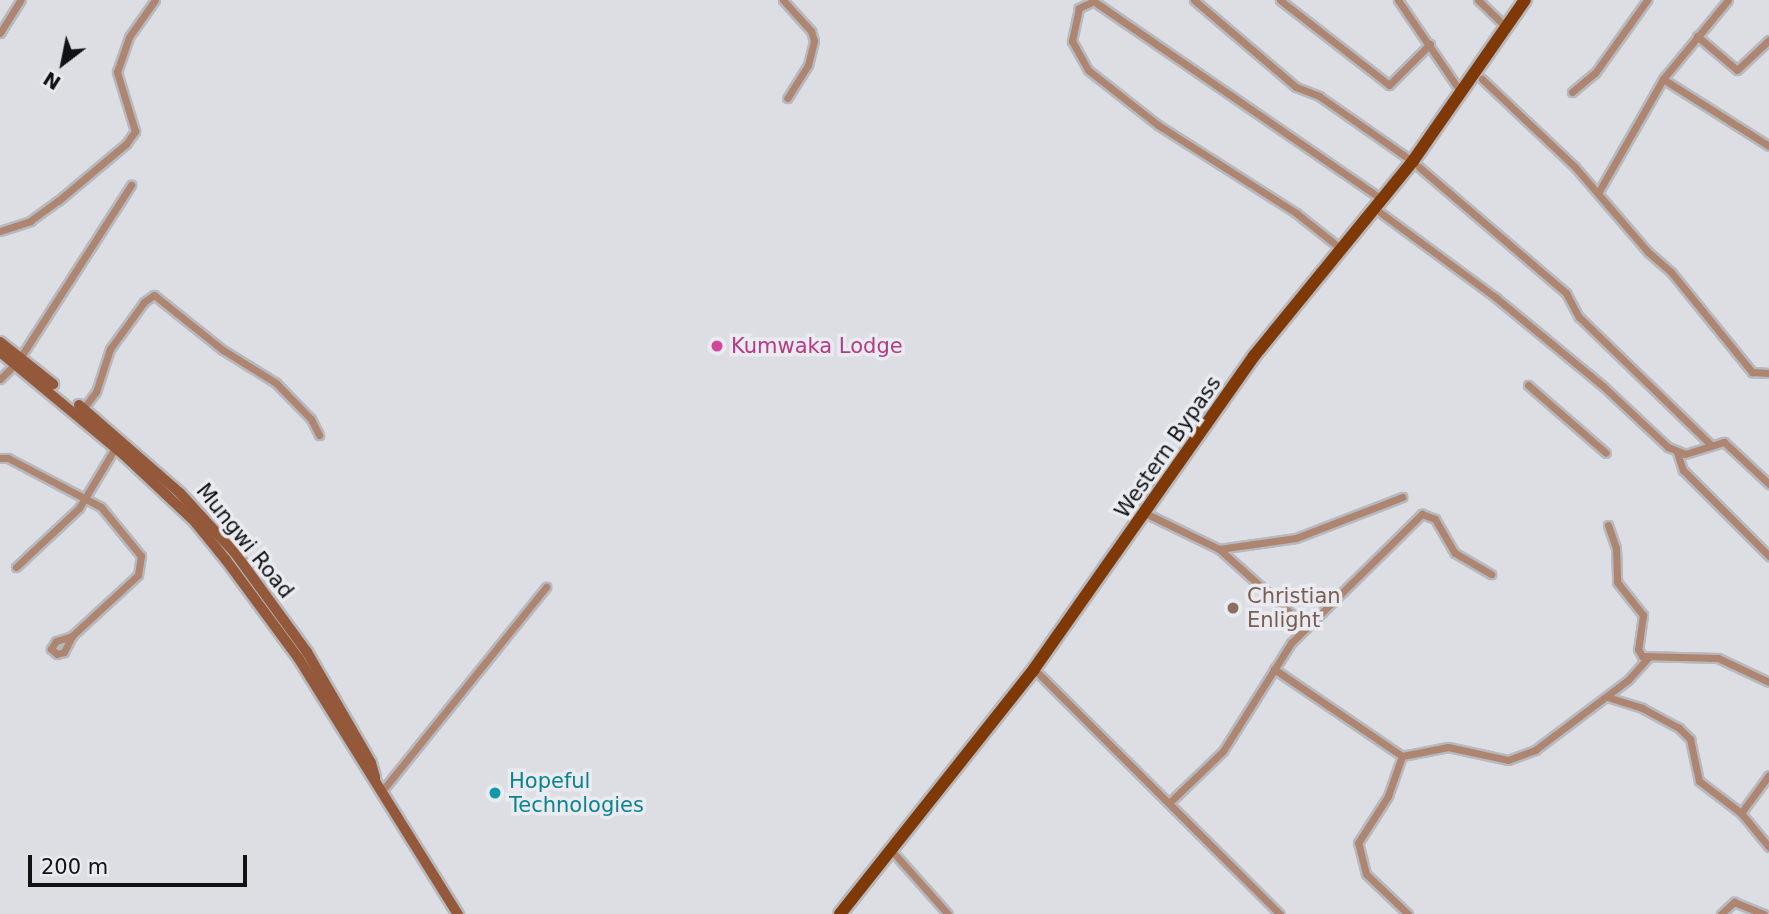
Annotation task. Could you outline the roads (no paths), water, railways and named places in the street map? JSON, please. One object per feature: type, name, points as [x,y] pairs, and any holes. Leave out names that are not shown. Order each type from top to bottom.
[{"type":"main road","name":"Western Bypass","points":[[840,914],[892,852],[1034,669],[1254,356],[1464,94],[1525,0]]},
{"type":"main road","name":"Mungwi Road","points":[[0,342],[17,361],[195,522],[226,560],[299,659],[458,914]]},
{"type":"main road","name":"Mungwi Road","points":[[0,352],[17,361],[83,409],[180,493],[235,553],[307,652],[371,763],[376,779]]},
{"type":"street","points":[[0,33],[21,0]]},
{"type":"street","points":[[0,231],[30,221],[58,201],[126,144],[135,131],[117,72],[129,37],[155,0]]},
{"type":"street","points":[[783,0],[811,31],[814,41],[808,65],[788,98]]},
{"type":"street","points":[[1335,244],[1296,213],[1158,125],[1088,70],[1072,41],[1079,8],[1093,0],[1376,195]]},
{"type":"street","points":[[1194,0],[1296,87],[1319,96],[1408,158]]},
{"type":"street","points":[[1280,0],[1389,85],[1430,44]]},
{"type":"street","points":[[1398,0],[1458,88]]},
{"type":"street","points":[[1478,0],[1501,22]]},
{"type":"street","points":[[1572,92],[1595,73],[1647,0]]},
{"type":"street","points":[[1598,193],[1663,79],[1728,0]]},
{"type":"street","points":[[1697,36],[1737,70],[1769,40]]},
{"type":"street","points":[[1482,79],[1598,193],[1648,252],[1671,272],[1752,372],[1769,373]]},
{"type":"street","points":[[1663,79],[1769,146]]},
{"type":"street","points":[[1419,167],[1566,293],[1579,317],[1711,445]]},
{"type":"street","points":[[0,379],[17,361],[131,186]]},
{"type":"street","points":[[1381,214],[1495,297],[1677,452],[1685,454],[1724,442],[1769,485]]},
{"type":"street","points":[[83,409],[96,392],[110,349],[144,302],[154,295],[223,350],[276,383],[311,419],[319,435]]},
{"type":"street","points":[[1528,385],[1606,453]]},
{"type":"street","points":[[16,567],[86,499],[115,448]]},
{"type":"street","points":[[1677,452],[1683,470],[1769,556]]},
{"type":"street","points":[[0,458],[8,458],[101,507],[129,537],[142,568],[72,636]]},
{"type":"street","points":[[1219,549],[1296,538],[1402,497]]},
{"type":"street","points":[[1145,513],[1219,549],[1306,627]]},
{"type":"street","points":[[1169,803],[1223,751],[1274,669],[1306,627],[1422,513],[1435,519],[1455,553],[1491,574]]},
{"type":"street","points":[[1608,525],[1616,548],[1617,582],[1643,615],[1638,649],[1648,658],[1718,658],[1769,682]]},
{"type":"street","points":[[382,790],[546,587]]},
{"type":"street","points":[[1274,669],[1402,757],[1448,747],[1514,758],[1535,750],[1607,697],[1648,658]]},
{"type":"street","points":[[1034,669],[1280,914]]},
{"type":"street","points":[[1607,697],[1643,708],[1679,728],[1690,739],[1699,781],[1741,813],[1769,847]]},
{"type":"street","points":[[1402,757],[1388,796],[1358,843],[1366,874],[1408,914]]},
{"type":"street","points":[[1741,813],[1769,775]]},
{"type":"street","points":[[892,852],[948,914]]},
{"type":"street","points":[[1721,914],[1734,902],[1764,914]]},
{"type":"place","name":"Kumwaka Lodge","points":[[717,346]]},
{"type":"place","name":"Christian Enlight","points":[[1233,608]]},
{"type":"place","name":"Hopeful Technologies","points":[[495,793]]}]
